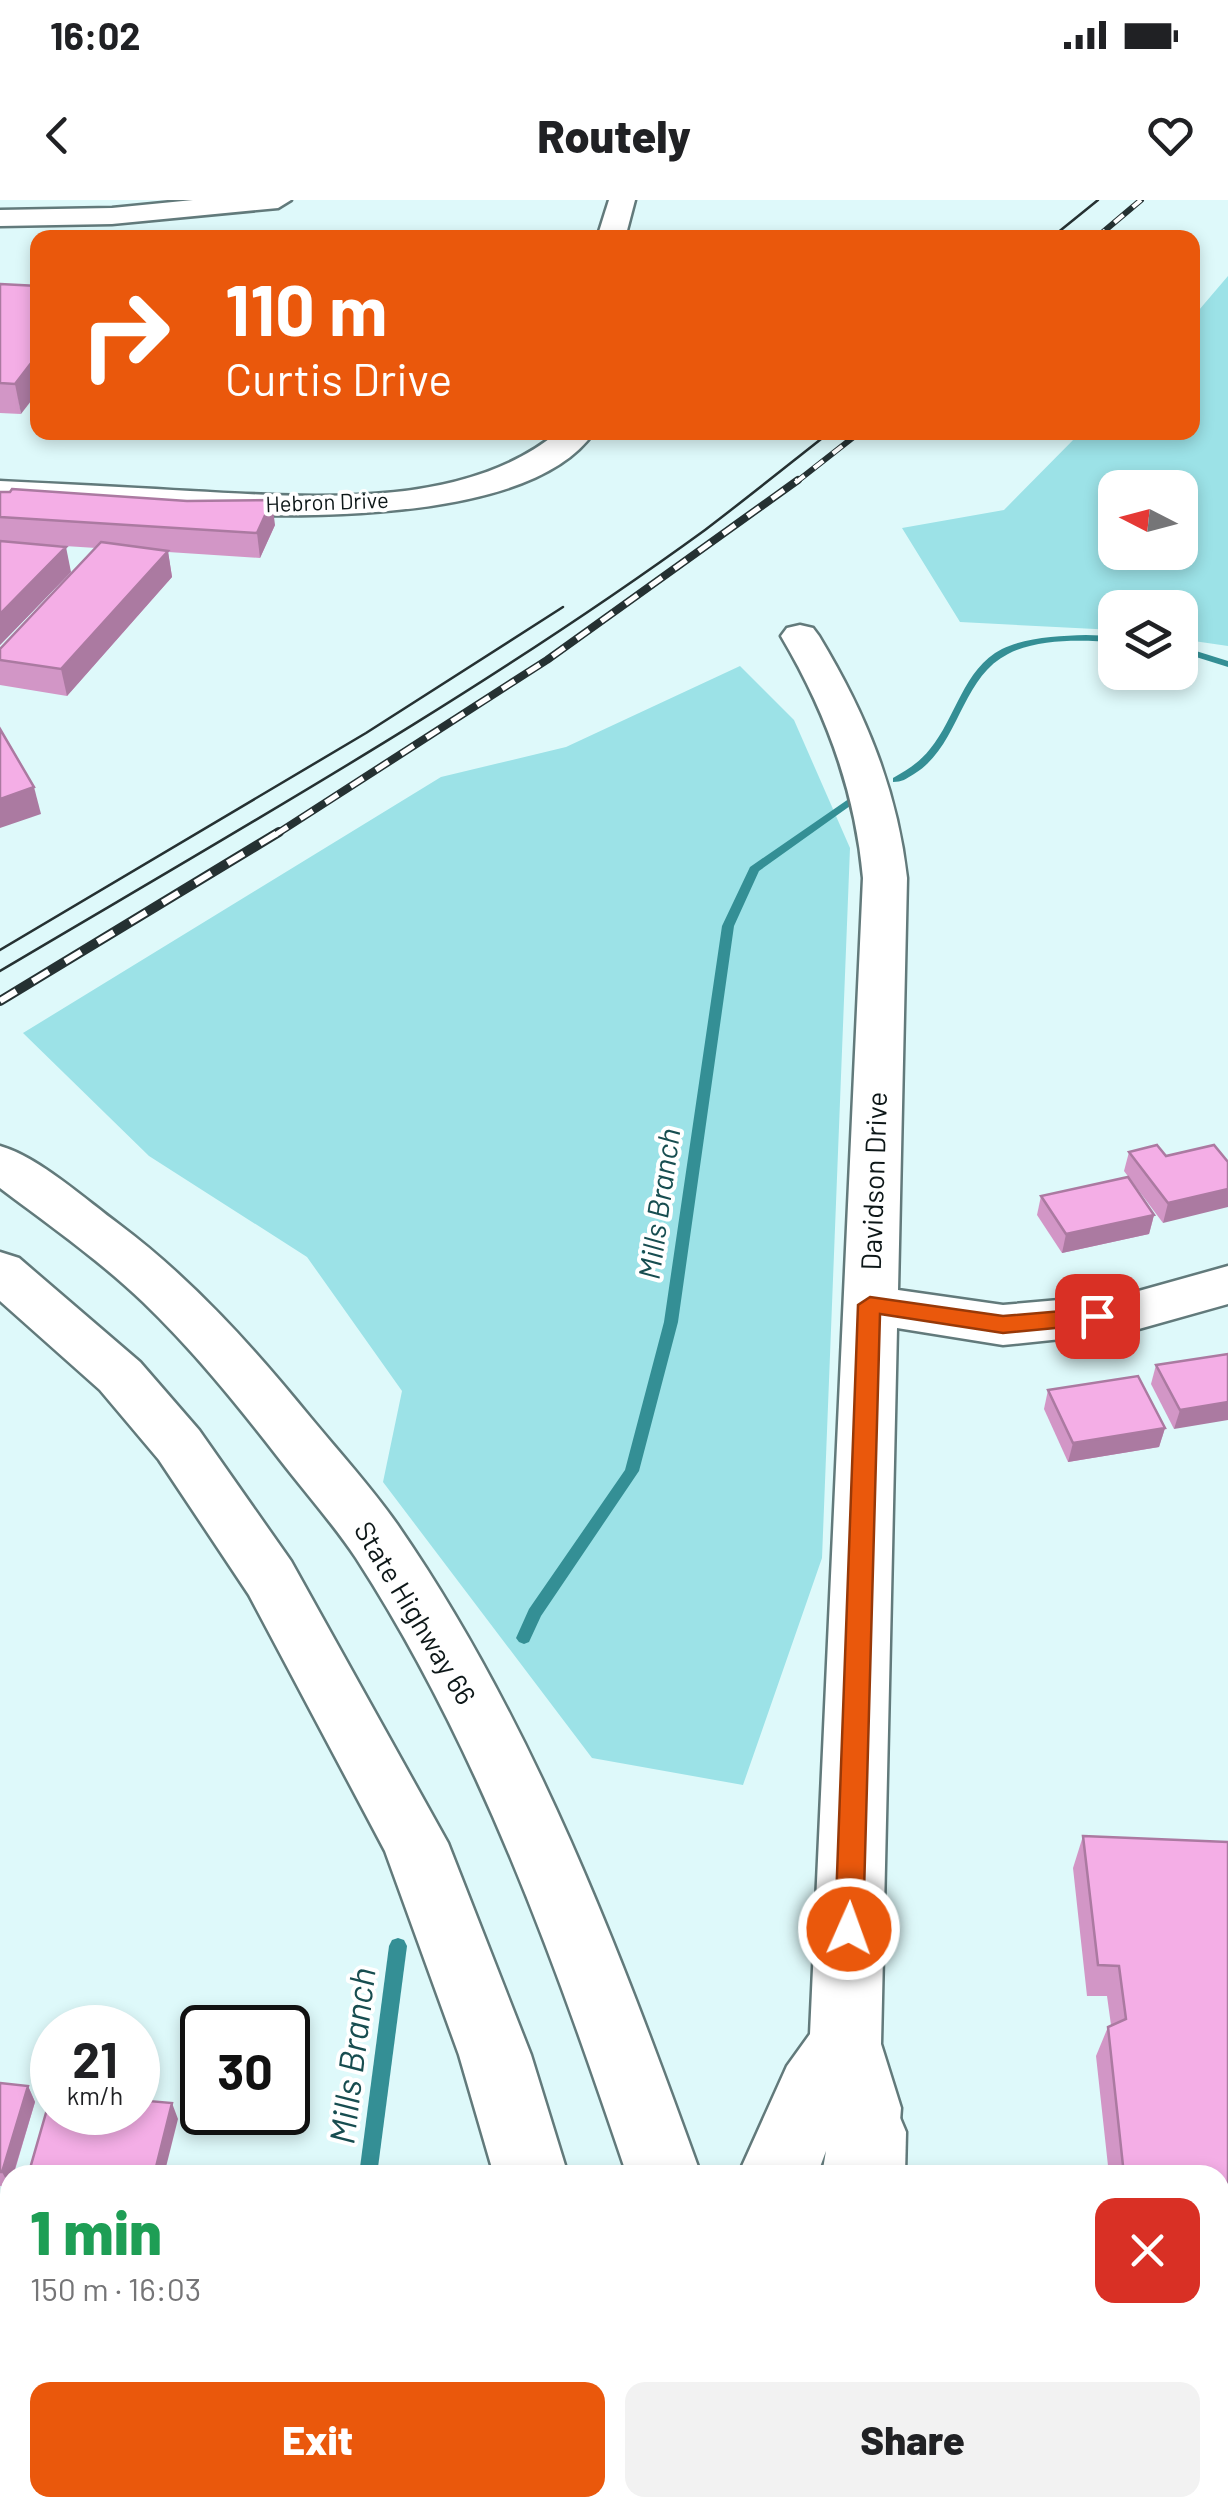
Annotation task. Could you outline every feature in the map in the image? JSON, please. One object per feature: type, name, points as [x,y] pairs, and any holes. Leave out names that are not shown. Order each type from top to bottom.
[{"type":"street","points":[[0,218],[112,216],[278,200]]},
{"type":"street","points":[[613,230],[622,200]]},
{"type":"street","name":"Hebron Drive","points":[[0,491],[304,507],[418,499],[490,484],[552,454],[569,440]]},
{"type":"street","name":"Davidson Drive","points":[[800,636],[852,735],[883,841],[885,878],[845,2044],[866,2101],[865,2161]]},
{"type":"street","name":"State Highway 66","points":[[0,1163],[139,1268],[203,1331],[266,1401],[374,1538],[486,1730],[546,1859],[606,2009],[661,2165]]},
{"type":"street","points":[[0,1271],[120,1376],[179,1445],[270,1578],[416,1843],[495,2055],[528,2165]]},
{"type":"street","points":[[870,1305],[1003,1324],[1128,1313],[1228,1286]]},
{"type":"street","points":[[782,2165],[813,2091],[845,2044]]},
{"type":"shaded area","points":[[1228,276],[1228,646],[1198,642],[1198,590],[1098,590],[1098,629],[960,622],[902,528],[1004,510],[1073,440],[1200,440],[1200,309]]},
{"type":"shaded area","points":[[740,666],[794,720],[850,848],[822,1558],[743,1785],[592,1758],[383,1482],[402,1391],[307,1257],[149,1156],[23,1033],[441,777],[566,747]]},
{"type":"building","points":[[0,284],[30,286],[30,364],[15,384],[0,383]]},
{"type":"building","points":[[12,489],[187,501],[272,500],[257,533],[0,517],[0,492]]},
{"type":"building","points":[[0,541],[66,547],[0,614]]},
{"type":"building","points":[[101,542],[168,551],[61,669],[0,660],[0,649]]},
{"type":"building","points":[[0,729],[34,787],[0,799]]},
{"type":"building","points":[[1157,1145],[1166,1156],[1214,1145],[1228,1162],[1228,1189],[1168,1203],[1129,1152]]},
{"type":"building","points":[[1128,1177],[1154,1215],[1066,1234],[1041,1196]]},
{"type":"building","points":[[1228,1354],[1228,1402],[1180,1410],[1156,1365]]},
{"type":"building","points":[[1138,1376],[1165,1428],[1073,1443],[1048,1390]]},
{"type":"building","points":[[1083,1836],[1228,1842],[1228,2165],[1123,2165],[1108,2027],[1126,2019],[1119,1966],[1098,1965]]},
{"type":"building","points":[[0,2083],[28,2086],[4,2165],[0,2165]]},
{"type":"building","points":[[160,2102],[172,2103],[156,2165],[31,2165],[40,2135],[160,2135]]},
{"type":"waterway","name":"Mills Branch","points":[[897,780],[932,754],[968,690],[993,659],[1034,643],[1098,638]]},
{"type":"waterway","name":"Mills Branch","points":[[1198,655],[1228,664]]},
{"type":"waterway","name":"Mills Branch","points":[[524,1638],[534,1613],[632,1471],[671,1322],[728,926],[754,869],[853,799]]},
{"type":"waterway","name":"Mills Branch","points":[[369,2165],[398,1946]]},
{"type":"tram line","points":[[1061,230],[1098,200]]},
{"type":"tram line","points":[[0,971],[358,759],[534,648],[705,530],[820,440]]},
{"type":"tram line","points":[[0,950],[366,733],[563,607]]},
{"type":"railway","points":[[1105,230],[1141,200]]},
{"type":"railway","points":[[795,483],[850,440]]},
{"type":"railway","points":[[275,835],[547,660],[798,480]]},
{"type":"railway","points":[[0,1001],[279,832]]},
{"type":"route","points":[[849,1929],[870,1305],[1003,1324],[1097,1316]]}]
